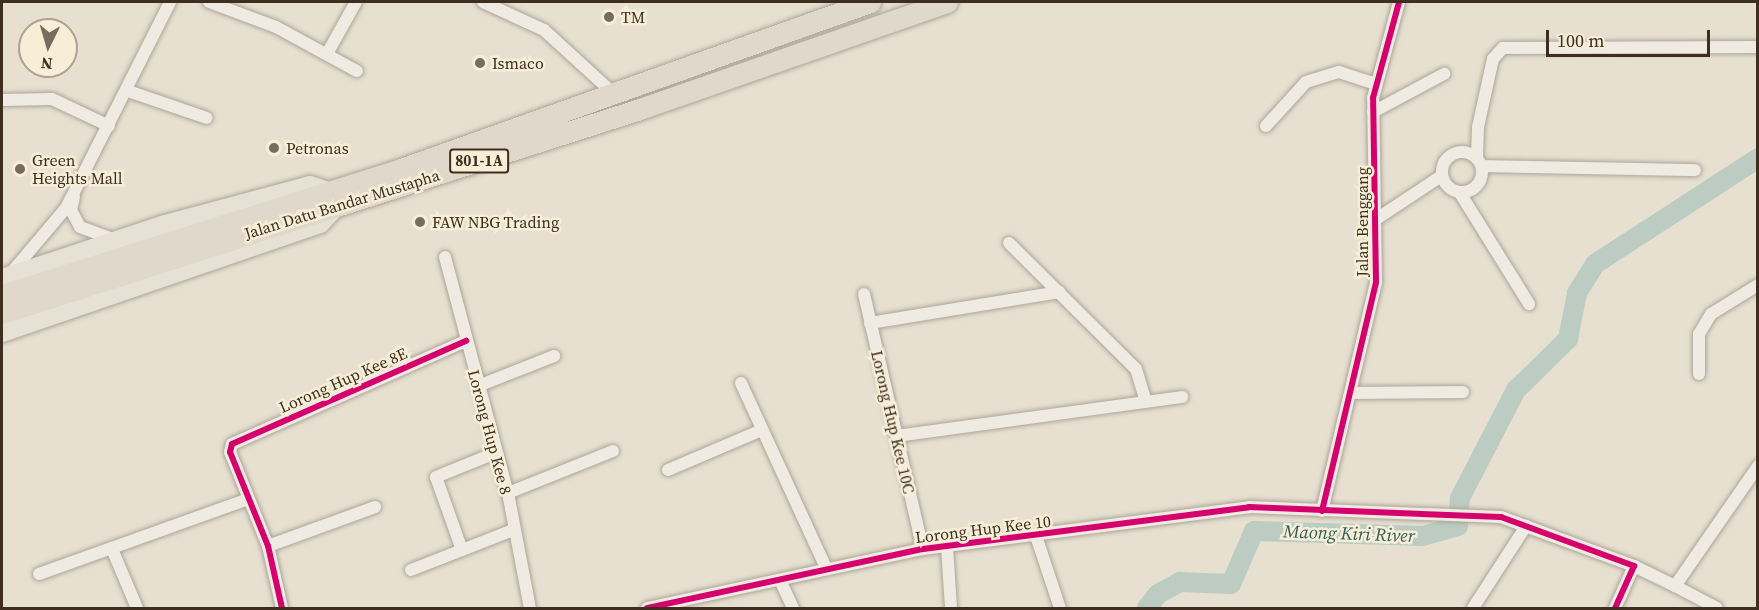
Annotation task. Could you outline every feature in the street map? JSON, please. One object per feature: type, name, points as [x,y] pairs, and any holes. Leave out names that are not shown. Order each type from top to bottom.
[{"type":"highway","name":"Jalan Datu Bandar Mustapha","points":[[332,199],[870,2]]},
{"type":"highway","name":"Jalan Datu Bandar Mustapha","points":[[4,295],[332,199],[947,2]]},
{"type":"main road","points":[[818,20],[849,16],[860,31]]},
{"type":"main road","points":[[2,332],[320,223],[332,199],[310,186],[134,235],[4,295]]},
{"type":"street","points":[[4,295],[44,241],[75,193],[128,92],[170,2]]},
{"type":"street","points":[[209,2],[328,52],[357,71]]},
{"type":"street","points":[[328,52],[356,2]]},
{"type":"street","points":[[483,2],[544,30],[614,94]]},
{"type":"street","name":"Jalan Benggang","points":[[1322,511],[1376,282],[1378,218],[1373,112],[1375,84],[1399,2]]},
{"type":"street","points":[[1460,193],[1481,161],[1478,127],[1493,59],[1511,44],[1758,47]]},
{"type":"street","points":[[1266,126],[1306,82],[1339,72],[1375,84]]},
{"type":"street","points":[[1373,112],[1444,74]]},
{"type":"street","points":[[128,92],[207,118]]},
{"type":"street","points":[[2,100],[52,99],[109,126]]},
{"type":"street","points":[[1378,218],[1443,182],[1478,127]]},
{"type":"street","points":[[1462,150],[1481,161],[1695,170]]},
{"type":"street","points":[[1443,182],[1460,193],[1529,304]]},
{"type":"street","points":[[75,193],[71,210],[87,233],[134,235]]},
{"type":"street","points":[[1009,243],[1136,369],[1146,401]]},
{"type":"street","name":"Lorong Hup Kee 8","points":[[445,257],[495,453],[508,493],[513,530],[530,609]]},
{"type":"street","points":[[1699,374],[1700,334],[1711,314],[1758,285]]},
{"type":"street","points":[[870,323],[1059,292]]},
{"type":"street","name":"Lorong Hup Kee 10C","points":[[864,294],[923,549]]},
{"type":"street","name":"Lorong Hup Kee 8E","points":[[248,499],[232,444],[466,341]]},
{"type":"street","points":[[478,386],[554,356]]},
{"type":"street","points":[[741,384],[826,568]]},
{"type":"street","points":[[1351,393],[1463,392]]},
{"type":"street","points":[[897,436],[1182,397]]},
{"type":"street","points":[[668,470],[762,430]]},
{"type":"street","points":[[508,493],[613,451]]},
{"type":"street","points":[[462,550],[436,477],[495,453]]},
{"type":"street","points":[[1675,586],[1758,466]]},
{"type":"street","points":[[39,574],[248,499],[268,546],[282,609]]},
{"type":"street","points":[[268,546],[375,507]]},
{"type":"street","name":"Lorong Hup Kee 10","points":[[647,609],[826,568],[923,549],[1249,507],[1322,511],[1474,512],[1526,526],[1607,555],[1675,586],[1717,609]]},
{"type":"street","points":[[1473,609],[1526,526]]},
{"type":"street","points":[[411,570],[513,530]]},
{"type":"street","points":[[1036,536],[1060,609]]},
{"type":"street","points":[[946,547],[951,609]]},
{"type":"street","points":[[112,549],[137,609]]},
{"type":"street","points":[[1615,609],[1634,566]]},
{"type":"street","points":[[780,580],[793,609]]},
{"type":"waterway","name":"Maong Kiri River","points":[[1147,608],[1158,594],[1180,582],[1231,584],[1254,531],[1423,536],[1458,526],[1460,498],[1516,390],[1568,339],[1577,293],[1595,264],[1758,158]]},
{"type":"cycle path","points":[[1322,511],[1376,282],[1373,98],[1399,2]]},
{"type":"cycle path","points":[[282,608],[268,546],[230,452],[232,444],[466,341]]},
{"type":"cycle path","points":[[647,608],[923,549],[1249,507],[1501,517],[1634,566],[1615,608]]},
{"type":"place","name":"TM","points":[[609,17]]},
{"type":"place","name":"Ismaco","points":[[480,63]]},
{"type":"place","name":"Petronas","points":[[274,148]]},
{"type":"place","name":"Green Heights Mall","points":[[20,169]]},
{"type":"place","name":"FAW NBG Trading","points":[[420,222]]}]
